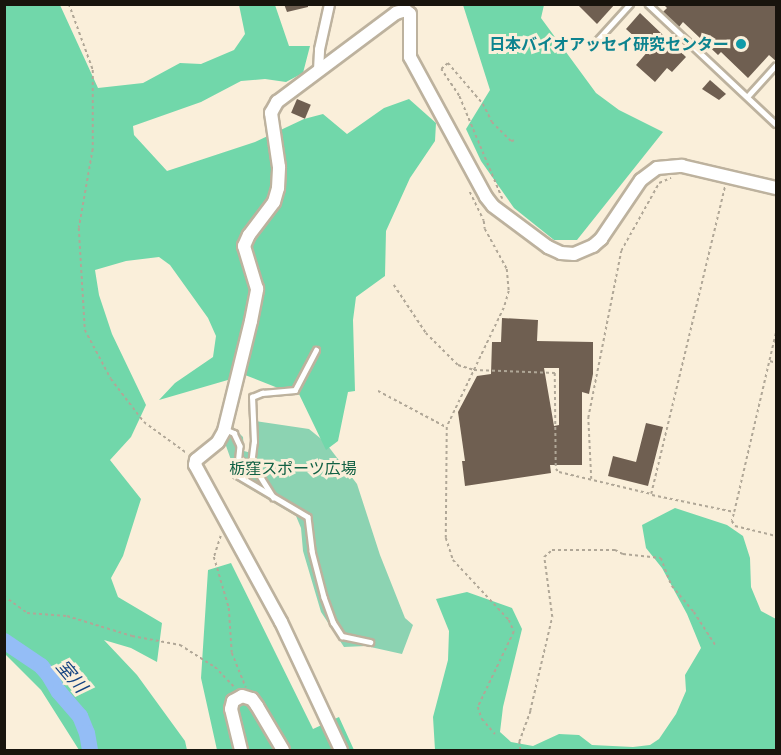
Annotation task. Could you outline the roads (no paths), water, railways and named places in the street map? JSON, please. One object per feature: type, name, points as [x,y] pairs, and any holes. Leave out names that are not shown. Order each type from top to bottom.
[{"type":"street","points":[[318,70],[319,49],[329,4]]},
{"type":"street","points":[[341,750],[281,622],[196,471],[196,460],[218,442],[225,429],[257,289],[244,246],[249,234],[274,201],[278,188],[279,167],[271,113],[283,95],[396,13],[405,10],[410,14],[410,57],[486,197],[502,213],[548,247],[561,253],[574,254],[593,246],[601,239],[641,180],[657,168],[682,166],[777,188]]},
{"type":"street","points":[[241,750],[231,709],[233,701],[242,696],[252,699],[257,705],[283,750]]},
{"type":"lane","points":[[591,47],[630,4]]},
{"type":"lane","points":[[648,4],[777,124]]},
{"type":"lane","points":[[747,97],[775,66]]},
{"type":"lane","points":[[251,465],[254,442],[252,397],[262,393],[296,390],[316,350]]},
{"type":"lane","points":[[225,429],[234,433],[237,438],[239,459],[237,475],[308,517],[312,551],[324,597],[333,622],[342,636],[370,642]]},
{"type":"lane","points":[[239,459],[251,465],[273,497]]},
{"type":"waterway","name":"室川","points":[[4,641],[41,666],[48,674],[59,692],[80,716],[87,733],[90,750]]},
{"type":"place","name":"日本バイオアッセイ研究センター","points":[[741,44]]},
{"type":"park label","name":"栃窪スポーツ広場","points":[[293,468]]}]
